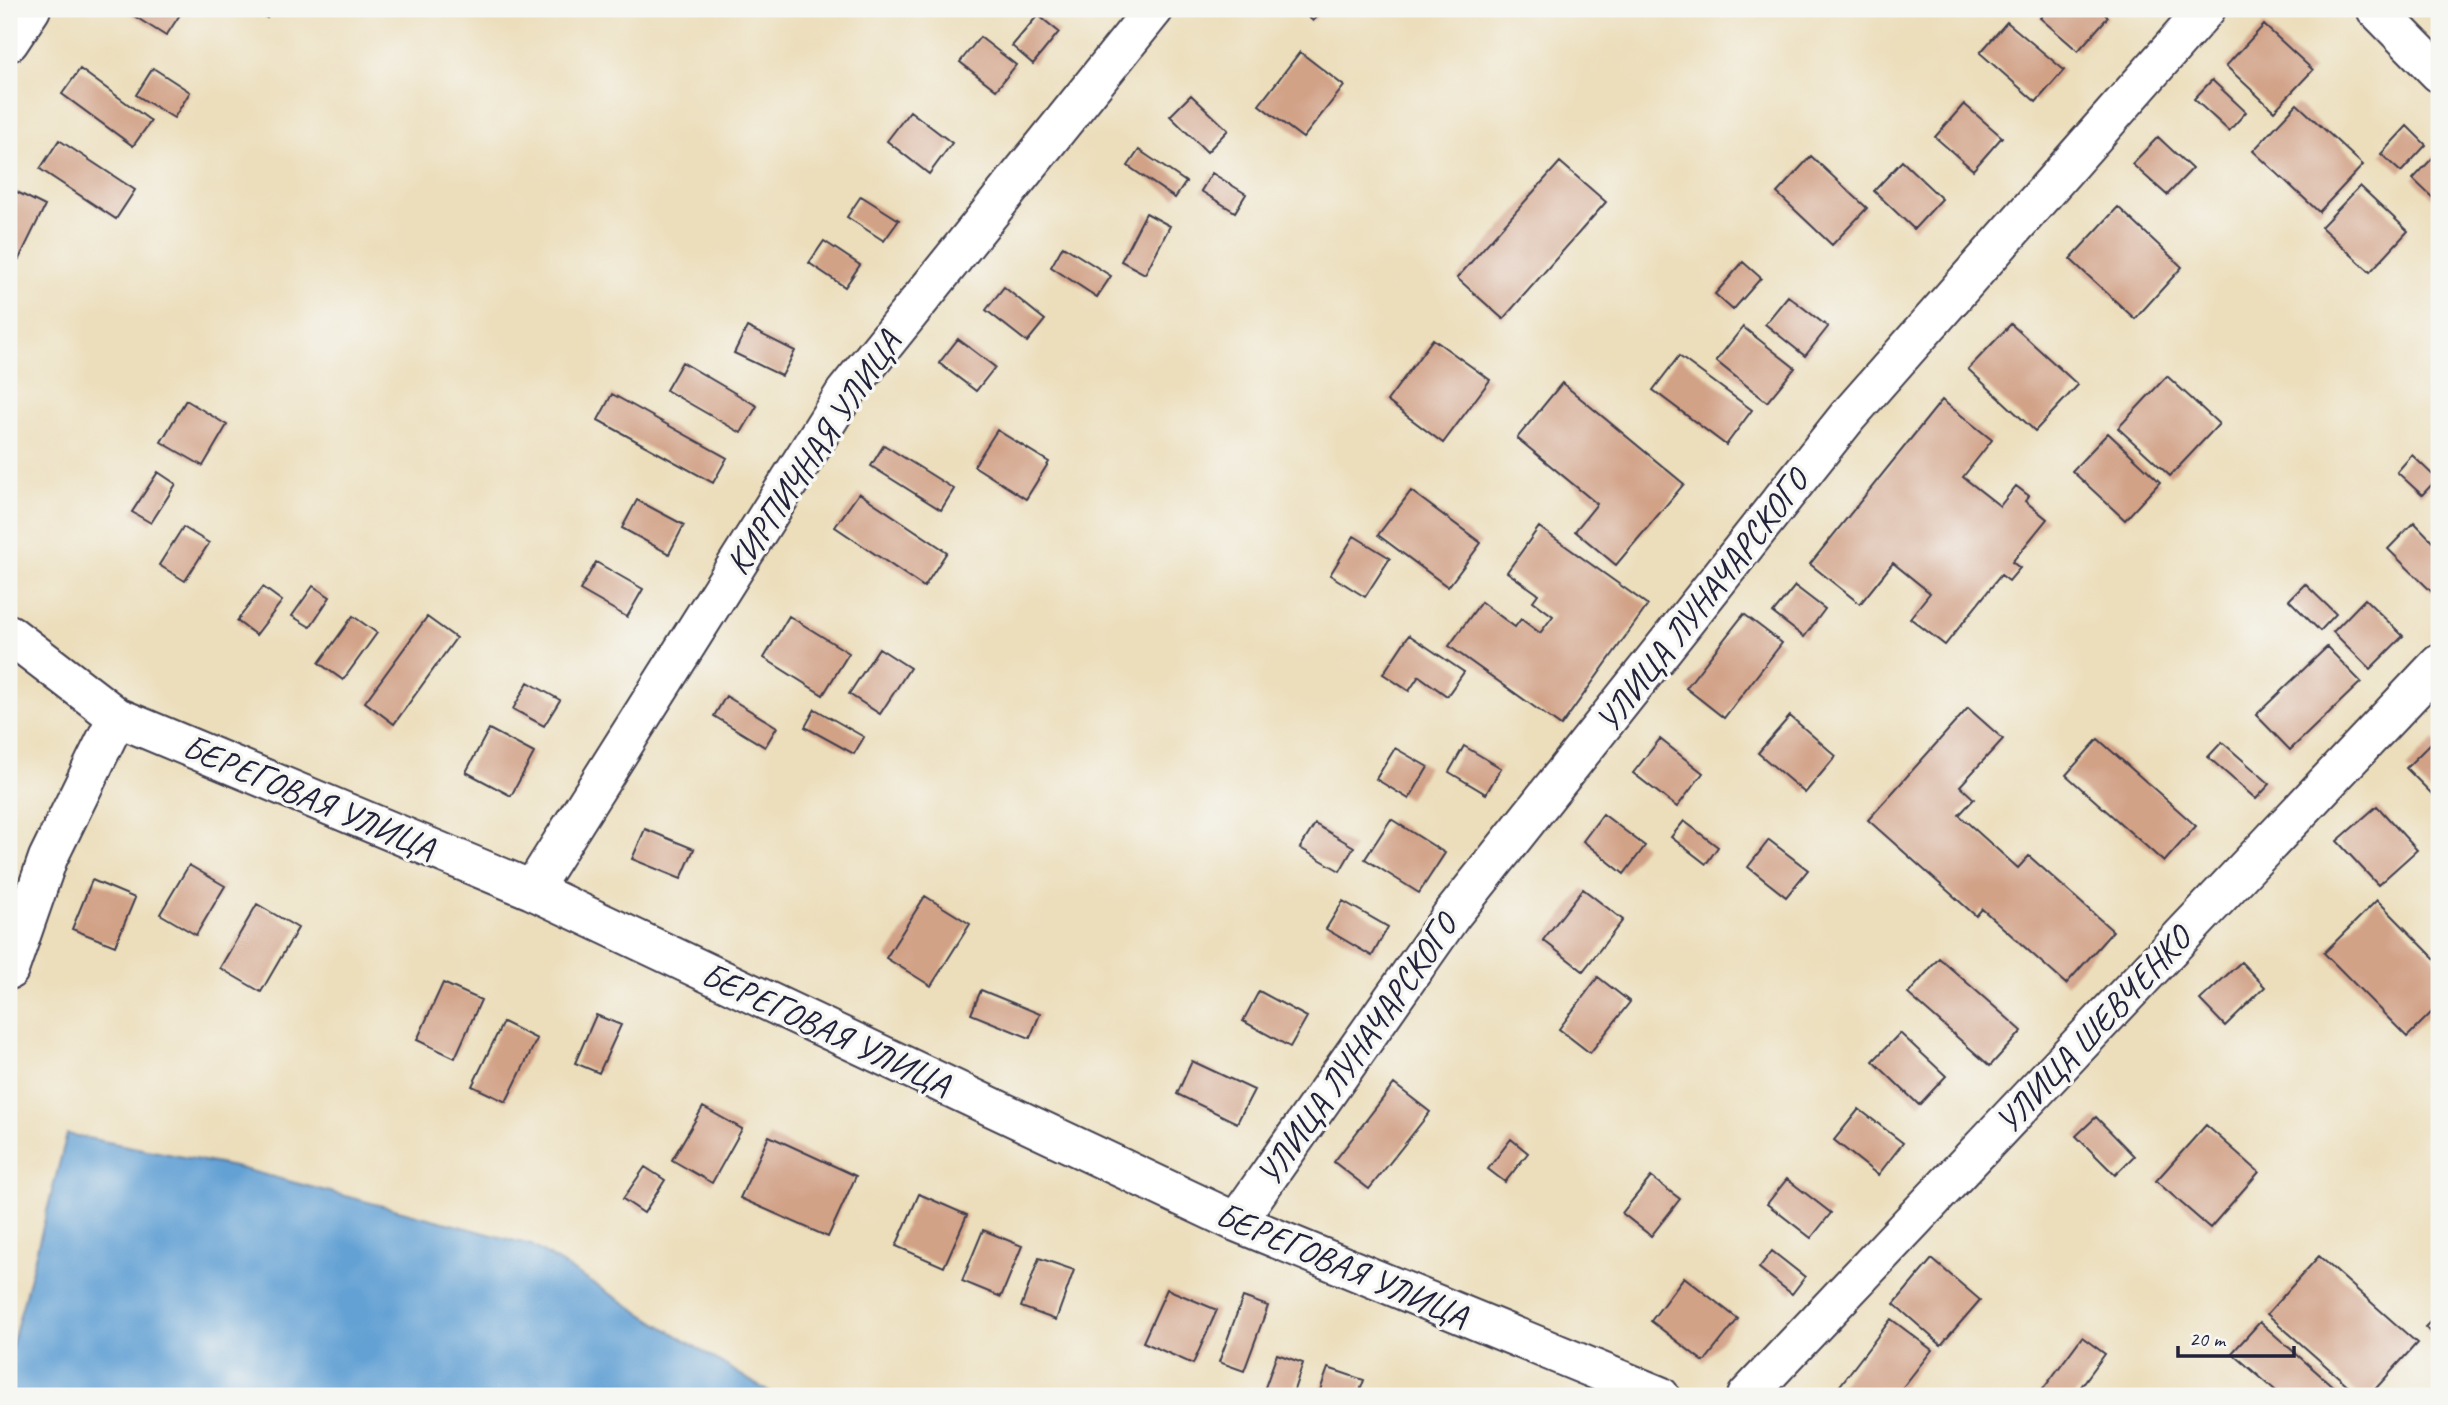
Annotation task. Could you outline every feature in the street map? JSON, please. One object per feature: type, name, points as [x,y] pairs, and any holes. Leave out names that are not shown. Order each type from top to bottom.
[{"type":"street","points":[[9,42],[31,9]]},
{"type":"street","name":"КИРПИЧНАЯ УЛИЦА","points":[[532,890],[845,393],[1154,9]]},
{"type":"street","name":"УЛИЦА ЛУНАЧАРСКОГО","points":[[1236,1222],[1451,916],[1840,427],[2206,9]]},
{"type":"street","points":[[2376,9],[2439,73]]},
{"type":"street","name":"БЕРЕГОВАЯ УЛИЦА","points":[[9,634],[117,717],[532,890],[1236,1222],[1660,1396]]},
{"type":"street","name":"УЛИЦА ШЕВЧЕНКО","points":[[1747,1396],[2439,664]]},
{"type":"street","points":[[9,971],[48,859],[117,717]]},
{"type":"water","points":[[67,1134],[239,1168],[531,1245],[775,1396],[9,1396],[9,1357]]},
{"type":"building","points":[[123,9],[181,9],[183,10],[166,36]]},
{"type":"building","points":[[252,9],[273,9],[267,18]]},
{"type":"building","points":[[1299,9],[1323,9],[1313,21]]},
{"type":"building","points":[[2048,9],[2099,9],[2108,17],[2078,51],[2040,18]]},
{"type":"building","points":[[1038,15],[1059,32],[1033,64],[1012,46]]},
{"type":"building","points":[[2007,22],[2064,70],[2036,102],[1980,53]]},
{"type":"building","points":[[2264,25],[2313,70],[2274,111],[2226,66]]},
{"type":"building","points":[[980,37],[1016,65],[996,90],[960,62]]},
{"type":"building","points":[[1300,52],[1344,86],[1303,138],[1259,105]]},
{"type":"building","points":[[153,68],[190,92],[174,118],[136,95]]},
{"type":"building","points":[[80,69],[151,121],[133,146],[62,94]]},
{"type":"building","points":[[2212,80],[2246,112],[2229,131],[2194,99]]},
{"type":"building","points":[[1191,95],[1228,130],[1207,152],[1170,116]]},
{"type":"building","points":[[1964,104],[2002,137],[1973,170],[1935,137]]},
{"type":"building","points":[[2297,104],[2363,165],[2319,212],[2253,151]]},
{"type":"building","points":[[910,111],[952,143],[929,174],[887,141]]},
{"type":"building","points":[[2407,126],[2426,145],[2401,172],[2381,154]]},
{"type":"building","points":[[2158,137],[2192,169],[2167,195],[2132,164]]},
{"type":"building","points":[[59,140],[135,190],[116,219],[40,169]]},
{"type":"building","points":[[1139,150],[1186,182],[1175,198],[1128,166]]},
{"type":"building","points":[[2439,151],[2439,204],[2413,179]]},
{"type":"building","points":[[1811,156],[1867,208],[1832,245],[1777,193]]},
{"type":"building","points":[[1902,161],[1942,199],[1914,229],[1874,191]]},
{"type":"building","points":[[1560,162],[1606,202],[1503,319],[1457,278]]},
{"type":"building","points":[[1212,173],[1246,194],[1235,212],[1201,191]]},
{"type":"building","points":[[2360,186],[2408,231],[2370,272],[2321,227]]},
{"type":"building","points":[[9,188],[45,206],[19,259],[9,254]]},
{"type":"building","points":[[861,196],[899,220],[884,241],[847,217]]},
{"type":"building","points":[[2118,207],[2182,267],[2135,319],[2070,259]]},
{"type":"building","points":[[1146,213],[1170,226],[1145,274],[1121,261]]},
{"type":"building","points":[[824,241],[860,265],[845,287],[809,263]]},
{"type":"building","points":[[1063,246],[1111,276],[1097,297],[1051,267]]},
{"type":"building","points":[[1743,262],[1761,278],[1733,310],[1715,294]]},
{"type":"building","points":[[1004,287],[1045,320],[1027,342],[986,310]]},
{"type":"building","points":[[1788,296],[1828,327],[1805,356],[1765,324]]},
{"type":"building","points":[[2011,324],[2078,385],[2035,431],[1968,369]]},
{"type":"building","points":[[747,327],[795,351],[782,376],[734,353]]},
{"type":"building","points":[[1743,327],[1795,368],[1767,402],[1716,361]]},
{"type":"building","points":[[958,339],[995,367],[976,391],[939,363]]},
{"type":"building","points":[[1433,339],[1490,380],[1443,443],[1387,401]]},
{"type":"building","points":[[1679,356],[1752,410],[1726,445],[1653,390]]},
{"type":"building","points":[[682,362],[757,406],[741,433],[666,390]]},
{"type":"building","points":[[2167,376],[2219,424],[2170,476],[2118,428]]},
{"type":"building","points":[[1562,383],[1684,484],[1616,565],[1575,531],[1597,504],[1517,438]]},
{"type":"building","points":[[612,394],[727,458],[713,483],[598,420]]},
{"type":"building","points":[[186,400],[227,425],[203,466],[161,442]]},
{"type":"building","points":[[1942,400],[1992,440],[1963,477],[2000,506],[2016,486],[2029,496],[2025,501],[2047,519],[2012,562],[2020,568],[2009,581],[2001,575],[1945,645],[1910,618],[1930,593],[1893,563],[1860,604],[1810,564]]},
{"type":"building","points":[[997,430],[1049,462],[1026,499],[974,466]]},
{"type":"building","points":[[2108,433],[2160,482],[2125,520],[2072,471]]},
{"type":"building","points":[[884,445],[954,489],[941,510],[871,466]]},
{"type":"building","points":[[2412,455],[2437,479],[2422,495],[2397,472]]},
{"type":"building","points":[[158,472],[176,484],[151,523],[132,512]]},
{"type":"building","points":[[1411,491],[1481,543],[1448,587],[1378,535]]},
{"type":"building","points":[[859,493],[947,552],[924,587],[835,527]]},
{"type":"building","points":[[637,500],[684,525],[669,554],[622,528]]},
{"type":"building","points":[[2414,522],[2439,548],[2439,592],[2436,596],[2388,549]]},
{"type":"building","points":[[183,527],[209,543],[185,581],[159,565]]},
{"type":"building","points":[[1539,527],[1648,605],[1561,726],[1449,646],[1481,602],[1515,627],[1521,619],[1540,633],[1553,616],[1533,601],[1538,594],[1507,572]]},
{"type":"building","points":[[1354,536],[1390,558],[1365,597],[1330,575]]},
{"type":"building","points":[[596,562],[643,589],[627,617],[580,590]]},
{"type":"building","points":[[2305,584],[2336,614],[2320,631],[2289,600]]},
{"type":"building","points":[[313,586],[330,597],[310,627],[292,616]]},
{"type":"building","points":[[1795,586],[1825,609],[1804,637],[1773,613]]},
{"type":"building","points":[[263,587],[282,601],[256,635],[237,621]]},
{"type":"building","points":[[2365,599],[2403,636],[2370,669],[2333,632]]},
{"type":"building","points":[[1744,614],[1782,643],[1724,718],[1686,688]]},
{"type":"building","points":[[353,616],[377,633],[343,680],[319,663]]},
{"type":"building","points":[[789,616],[849,653],[823,695],[764,658]]},
{"type":"building","points":[[427,617],[456,638],[394,724],[365,702]]},
{"type":"building","points":[[1409,635],[1464,672],[1447,696],[1419,676],[1409,691],[1383,674]]},
{"type":"building","points":[[2327,647],[2361,682],[2290,750],[2256,715]]},
{"type":"building","points":[[879,648],[910,668],[880,714],[849,694]]},
{"type":"building","points":[[528,682],[560,700],[544,726],[513,709]]},
{"type":"building","points":[[726,696],[777,727],[765,747],[714,716]]},
{"type":"building","points":[[1968,708],[2003,739],[1960,786],[1974,799],[1959,815],[2018,868],[2029,856],[2113,931],[2066,984],[1982,909],[1976,916],[1868,820]]},
{"type":"building","points":[[815,709],[864,737],[854,754],[805,727]]},
{"type":"building","points":[[1790,716],[1836,756],[1805,793],[1758,753]]},
{"type":"building","points":[[489,729],[534,753],[511,796],[466,772]]},
{"type":"building","points":[[1660,739],[1703,773],[1677,807],[1633,773]]},
{"type":"building","points":[[2098,739],[2196,826],[2164,862],[2066,775]]},
{"type":"building","points":[[2434,740],[2439,746],[2439,801],[2406,768]]},
{"type":"building","points":[[2222,742],[2270,784],[2256,799],[2208,757]]},
{"type":"building","points":[[1464,746],[1501,768],[1486,794],[1449,772]]},
{"type":"building","points":[[1395,748],[1428,767],[1409,799],[1376,779]]},
{"type":"building","points":[[2377,806],[2417,850],[2378,885],[2337,841]]},
{"type":"building","points":[[1603,814],[1645,846],[1624,874],[1583,841]]},
{"type":"building","points":[[1391,819],[1445,853],[1419,893],[1365,859]]},
{"type":"building","points":[[1684,821],[1718,847],[1706,864],[1671,837]]},
{"type":"building","points":[[1315,824],[1354,847],[1340,871],[1300,848]]},
{"type":"building","points":[[645,829],[694,849],[681,879],[632,859]]},
{"type":"building","points":[[1769,840],[1808,870],[1786,897],[1748,867]]},
{"type":"building","points":[[189,865],[225,886],[196,935],[160,914]]},
{"type":"building","points":[[92,880],[135,898],[115,946],[72,929]]},
{"type":"building","points":[[1583,889],[1623,920],[1583,971],[1543,940]]},
{"type":"building","points":[[925,896],[970,924],[931,986],[886,958]]},
{"type":"building","points":[[2377,900],[2439,963],[2439,1005],[2407,1037],[2324,953]]},
{"type":"building","points":[[1343,901],[1388,927],[1372,956],[1326,929]]},
{"type":"building","points":[[257,904],[298,928],[261,992],[220,968]]},
{"type":"building","points":[[1939,958],[2022,1031],[1990,1066],[1908,994]]},
{"type":"building","points":[[2241,962],[2265,987],[2225,1026],[2200,1000]]},
{"type":"building","points":[[1598,977],[1630,1002],[1590,1053],[1559,1029]]},
{"type":"building","points":[[443,983],[481,1000],[455,1058],[417,1040]]},
{"type":"building","points":[[981,990],[1040,1014],[1030,1038],[971,1014]]},
{"type":"building","points":[[1259,991],[1307,1017],[1290,1047],[1243,1021]]},
{"type":"building","points":[[596,1015],[621,1025],[599,1073],[575,1063]]},
{"type":"building","points":[[503,1022],[537,1039],[506,1102],[472,1086]]},
{"type":"building","points":[[1900,1033],[1946,1076],[1919,1105],[1873,1061]]},
{"type":"building","points":[[1192,1061],[1254,1090],[1237,1123],[1177,1094]]},
{"type":"building","points":[[1394,1084],[1430,1112],[1369,1189],[1334,1162]]},
{"type":"building","points":[[703,1107],[742,1129],[712,1183],[672,1160]]},
{"type":"building","points":[[1859,1109],[1903,1143],[1878,1175],[1834,1140]]},
{"type":"building","points":[[2096,1117],[2134,1156],[2115,1175],[2076,1136]]},
{"type":"building","points":[[2206,1125],[2259,1172],[2210,1228],[2156,1181]]},
{"type":"building","points":[[769,1136],[856,1176],[828,1237],[740,1198]]},
{"type":"building","points":[[1511,1139],[1528,1153],[1505,1182],[1488,1169]]},
{"type":"building","points":[[645,1167],[665,1180],[644,1213],[623,1199]]},
{"type":"building","points":[[1651,1177],[1680,1199],[1651,1236],[1622,1213]]},
{"type":"building","points":[[1787,1179],[1831,1213],[1811,1238],[1767,1204]]},
{"type":"building","points":[[919,1194],[967,1215],[944,1267],[896,1246]]},
{"type":"building","points":[[983,1230],[1022,1246],[1001,1297],[962,1281]]},
{"type":"building","points":[[1772,1251],[1805,1277],[1792,1294],[1759,1268]]},
{"type":"building","points":[[2319,1256],[2417,1343],[2369,1396],[2360,1396],[2267,1314]]},
{"type":"building","points":[[1039,1258],[1074,1270],[1056,1320],[1021,1307]]},
{"type":"building","points":[[1932,1259],[1980,1300],[1941,1345],[1894,1304]]},
{"type":"building","points":[[1684,1277],[1738,1319],[1704,1362],[1651,1321]]},
{"type":"building","points":[[1167,1289],[1217,1310],[1193,1364],[1143,1342]]},
{"type":"building","points":[[1243,1297],[1268,1306],[1244,1371],[1219,1362]]},
{"type":"building","points":[[2439,1313],[2439,1341],[2425,1327]]},
{"type":"building","points":[[1891,1319],[1932,1350],[1896,1396],[1840,1396],[1835,1392]]},
{"type":"building","points":[[2260,1322],[2344,1396],[2282,1396],[2232,1353]]},
{"type":"building","points":[[2082,1337],[2105,1354],[2074,1396],[2038,1396]]},
{"type":"building","points":[[1277,1354],[1303,1363],[1292,1396],[1262,1396]]},
{"type":"building","points":[[1328,1368],[1364,1380],[1358,1396],[1318,1396]]}]
